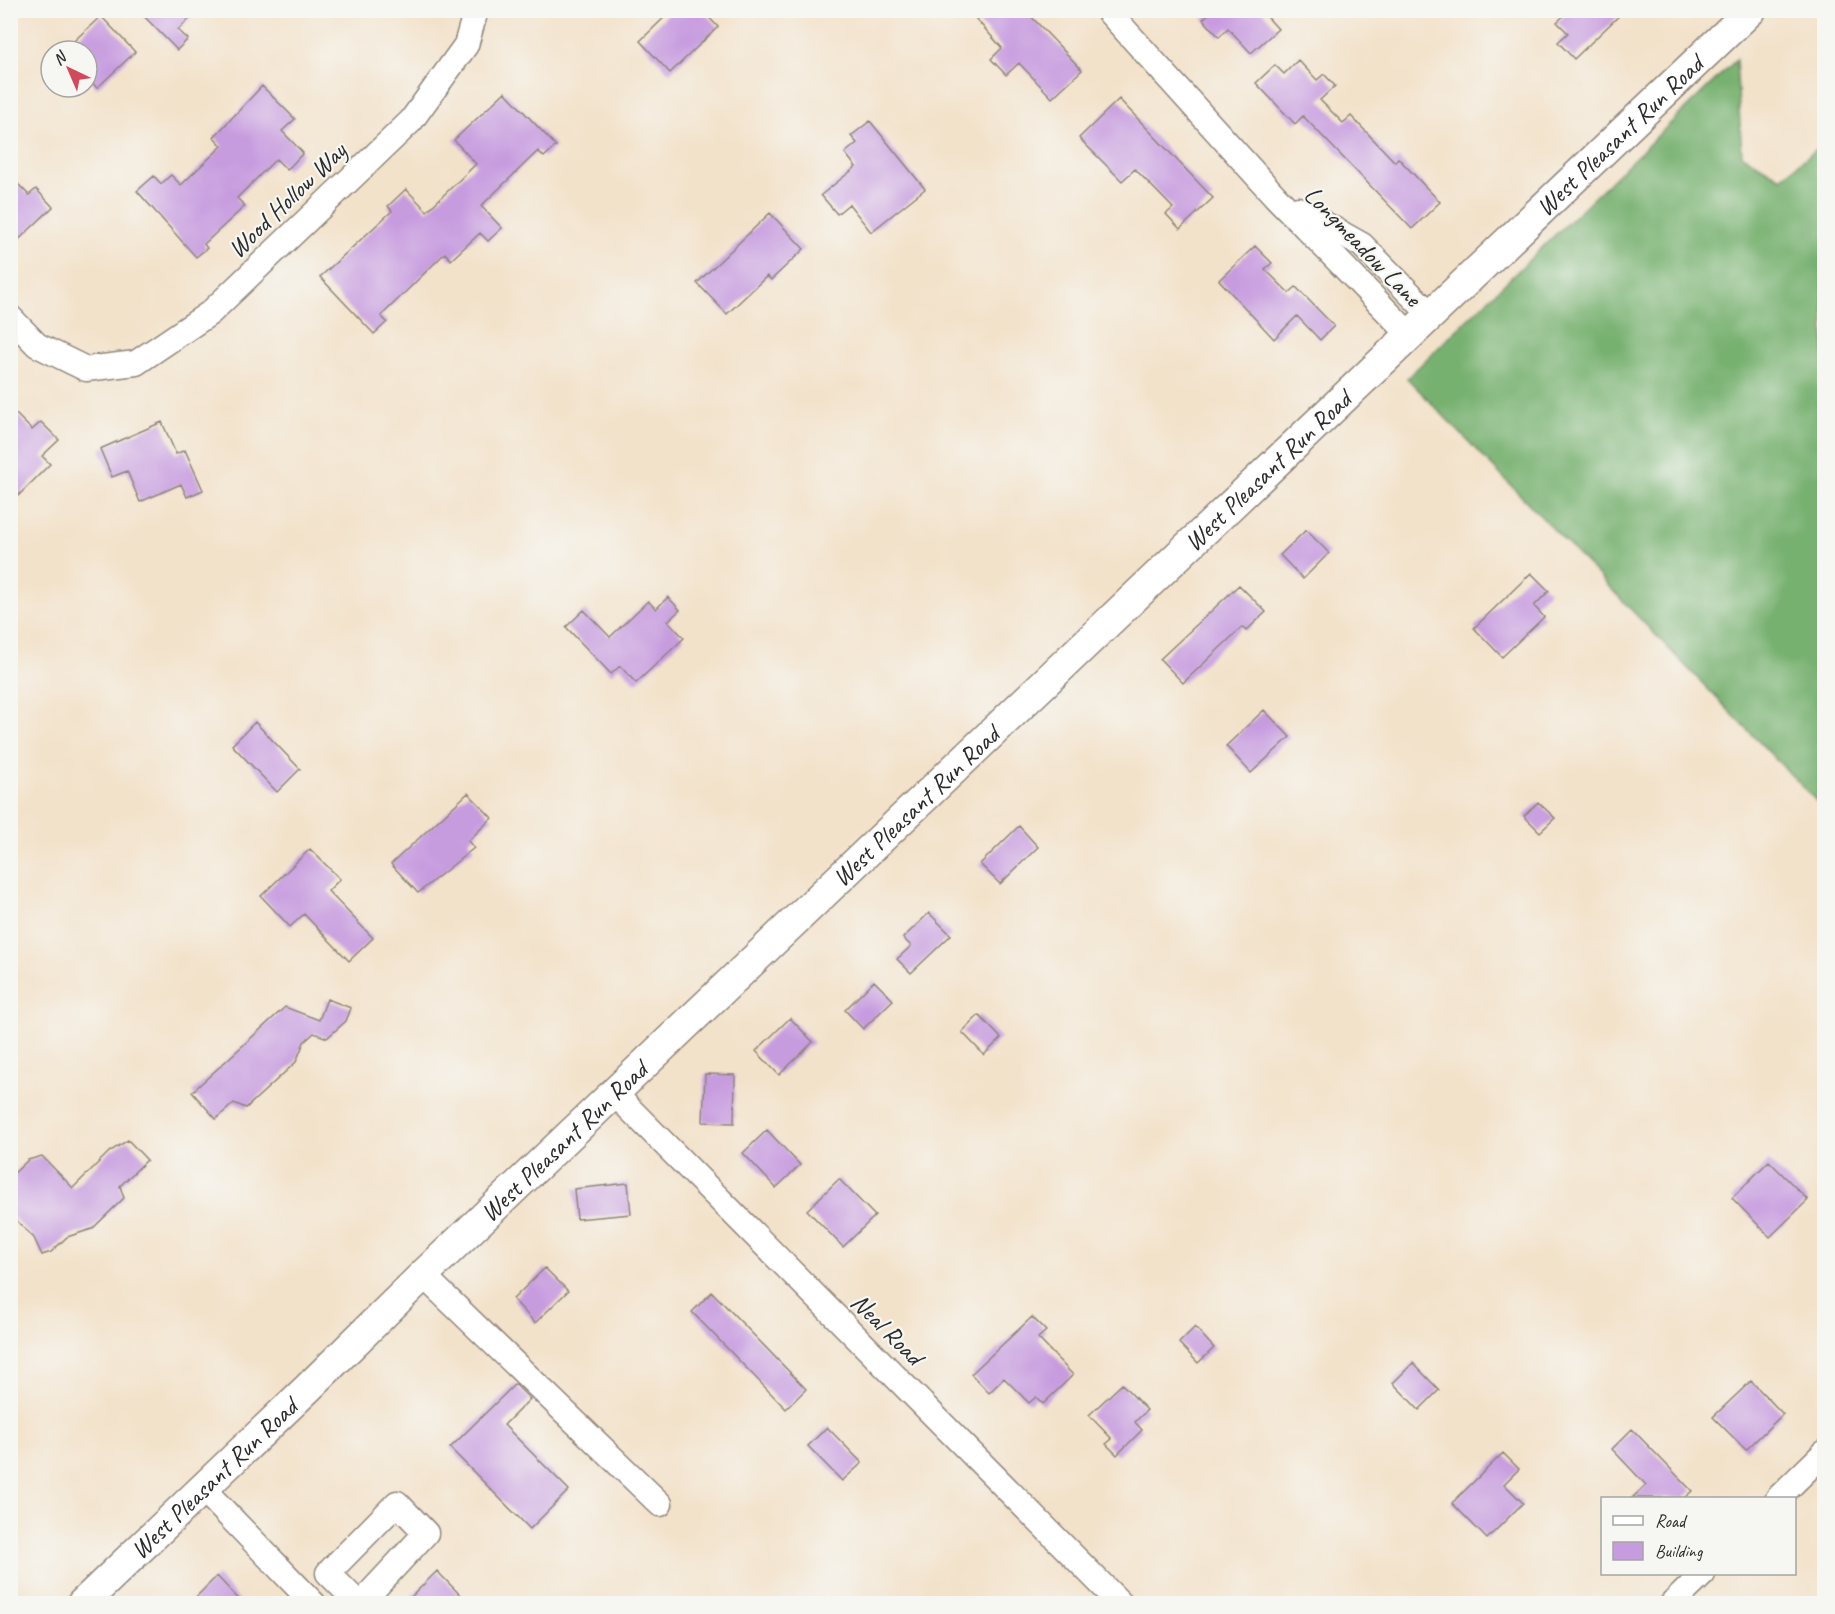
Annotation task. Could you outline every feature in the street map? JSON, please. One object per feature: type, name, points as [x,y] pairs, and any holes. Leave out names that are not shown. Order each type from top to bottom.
[{"type":"main road","name":"West Pleasant Run Road","points":[[82,1604],[423,1275],[1422,326],[1751,10]]},
{"type":"street","name":"Wood Hollow Way","points":[[10,317],[37,345],[86,369],[136,363],[210,313],[411,121],[466,45],[476,10]]},
{"type":"street","name":"Longmeadow Lane","points":[[1107,10],[1275,196],[1362,245],[1422,326]]},
{"type":"street","name":"Neal Road","points":[[614,1093],[1121,1604]]},
{"type":"street","points":[[423,1275],[660,1504]]},
{"type":"street","points":[[1779,1497],[1824,1453]]},
{"type":"street","points":[[202,1488],[314,1604]]},
{"type":"street","points":[[359,1604],[328,1573],[397,1503],[426,1533],[372,1591],[368,1604]]},
{"type":"street","points":[[1672,1604],[1701,1575]]},
{"type":"green space","points":[[1736,60],[1742,155],[1781,178],[1824,143],[1824,809],[1407,378]]},
{"type":"building","points":[[138,10],[198,10],[178,30],[188,39],[177,50]]},
{"type":"building","points":[[672,10],[702,10],[718,27],[670,73],[640,41]]},
{"type":"building","points":[[968,10],[1025,10],[1082,70],[1052,98],[1019,63],[1006,75],[991,59],[1002,48]]},
{"type":"building","points":[[1213,10],[1261,10],[1278,29],[1251,53],[1228,28],[1219,37],[1203,19]]},
{"type":"building","points":[[1570,10],[1625,10],[1574,59],[1558,42],[1568,33],[1557,22]]},
{"type":"building","points":[[101,16],[135,52],[99,86],[99,39],[76,39]]},
{"type":"building","points":[[1298,60],[1317,80],[1324,74],[1335,86],[1320,100],[1343,123],[1351,116],[1395,162],[1398,158],[1440,202],[1412,229],[1303,116],[1295,124],[1256,83],[1275,65],[1284,74]]},
{"type":"building","points":[[262,86],[295,119],[282,131],[303,153],[287,170],[276,159],[237,198],[245,206],[204,244],[207,248],[196,257],[137,191],[154,176],[161,184],[171,175],[181,185],[222,146],[214,137]]},
{"type":"building","points":[[505,92],[556,146],[544,157],[538,151],[481,206],[502,228],[488,241],[480,233],[451,260],[445,253],[381,316],[387,322],[374,334],[320,277],[392,211],[388,206],[406,189],[427,211],[476,164],[454,140]]},
{"type":"building","points":[[1119,99],[1213,198],[1180,229],[1166,214],[1173,208],[1135,169],[1122,181],[1079,138]]},
{"type":"building","points":[[870,121],[925,189],[871,232],[849,204],[837,214],[821,195],[856,167],[845,153],[857,143],[851,136]]},
{"type":"building","points":[[10,176],[29,195],[36,189],[53,207],[10,248]]},
{"type":"building","points":[[770,213],[804,249],[771,280],[767,276],[727,314],[697,283]]},
{"type":"building","points":[[1255,246],[1272,263],[1265,269],[1289,293],[1296,287],[1334,326],[1320,340],[1297,316],[1274,339],[1219,280]]},
{"type":"building","points":[[10,408],[32,430],[41,422],[59,440],[42,456],[50,464],[18,496],[10,488]]},
{"type":"building","points":[[162,422],[176,454],[185,450],[203,490],[187,497],[181,484],[140,502],[127,471],[112,477],[100,449]]},
{"type":"building","points":[[1306,530],[1329,553],[1303,579],[1280,555]]},
{"type":"building","points":[[1531,573],[1549,591],[1534,606],[1544,617],[1502,657],[1474,628]]},
{"type":"building","points":[[1239,585],[1266,612],[1246,631],[1242,627],[1183,683],[1160,659]]},
{"type":"building","points":[[668,597],[680,610],[668,621],[684,638],[636,683],[620,666],[611,674],[566,627],[584,610],[610,637],[648,601],[656,609]]},
{"type":"building","points":[[1264,710],[1290,737],[1251,773],[1226,746]]},
{"type":"building","points":[[255,722],[300,769],[277,792],[232,745]]},
{"type":"building","points":[[468,793],[492,818],[468,841],[474,848],[418,893],[391,864]]},
{"type":"building","points":[[1538,802],[1555,818],[1540,832],[1524,816]]},
{"type":"building","points":[[1019,826],[1038,847],[1000,884],[980,864]]},
{"type":"building","points":[[310,849],[340,879],[328,891],[373,938],[349,961],[304,914],[290,927],[261,896]]},
{"type":"building","points":[[929,913],[951,935],[911,973],[897,959],[911,946],[903,938]]},
{"type":"building","points":[[874,981],[893,1000],[863,1029],[845,1010]]},
{"type":"building","points":[[327,999],[351,1008],[346,1021],[327,1038],[314,1033],[304,1042],[296,1062],[246,1108],[234,1103],[216,1119],[192,1092],[285,1007],[319,1020]]},
{"type":"building","points":[[979,1015],[1001,1038],[984,1055],[962,1032]]},
{"type":"building","points":[[790,1018],[813,1042],[779,1075],[756,1051]]},
{"type":"building","points":[[705,1074],[735,1075],[734,1123],[703,1122]]},
{"type":"building","points":[[767,1130],[800,1165],[776,1188],[743,1153]]},
{"type":"building","points":[[128,1140],[147,1160],[120,1186],[124,1198],[92,1229],[67,1237],[51,1252],[42,1255],[34,1238],[10,1214],[10,1177],[28,1160],[42,1156],[73,1188],[109,1152]]},
{"type":"building","points":[[1769,1161],[1808,1200],[1770,1237],[1732,1198]]},
{"type":"building","points":[[839,1179],[875,1216],[843,1247],[807,1210]]},
{"type":"building","points":[[628,1183],[631,1214],[577,1219],[574,1189]]},
{"type":"building","points":[[545,1268],[568,1291],[535,1323],[513,1299]]},
{"type":"building","points":[[712,1292],[806,1389],[786,1409],[692,1312]]},
{"type":"building","points":[[1032,1317],[1046,1331],[1038,1338],[1073,1375],[1043,1404],[1036,1397],[1029,1403],[1004,1378],[989,1393],[971,1374]]},
{"type":"building","points":[[1195,1327],[1214,1348],[1198,1363],[1179,1343]]},
{"type":"building","points":[[1413,1363],[1439,1390],[1419,1410],[1393,1383]]},
{"type":"building","points":[[1751,1381],[1783,1414],[1746,1450],[1713,1417]]},
{"type":"building","points":[[515,1384],[530,1399],[504,1425],[569,1490],[530,1529],[450,1448]]},
{"type":"building","points":[[1122,1384],[1147,1410],[1135,1422],[1142,1430],[1117,1455],[1106,1444],[1112,1439],[1089,1415]]},
{"type":"building","points":[[827,1427],[862,1463],[842,1481],[808,1446]]},
{"type":"building","points":[[1632,1429],[1692,1491],[1685,1497],[1633,1497],[1646,1485],[1612,1449]]},
{"type":"building","points":[[1503,1453],[1519,1469],[1504,1484],[1523,1503],[1487,1539],[1452,1503]]},
{"type":"building","points":[[437,1571],[469,1604],[404,1604]]},
{"type":"building","points":[[217,1576],[243,1604],[189,1604]]}]
